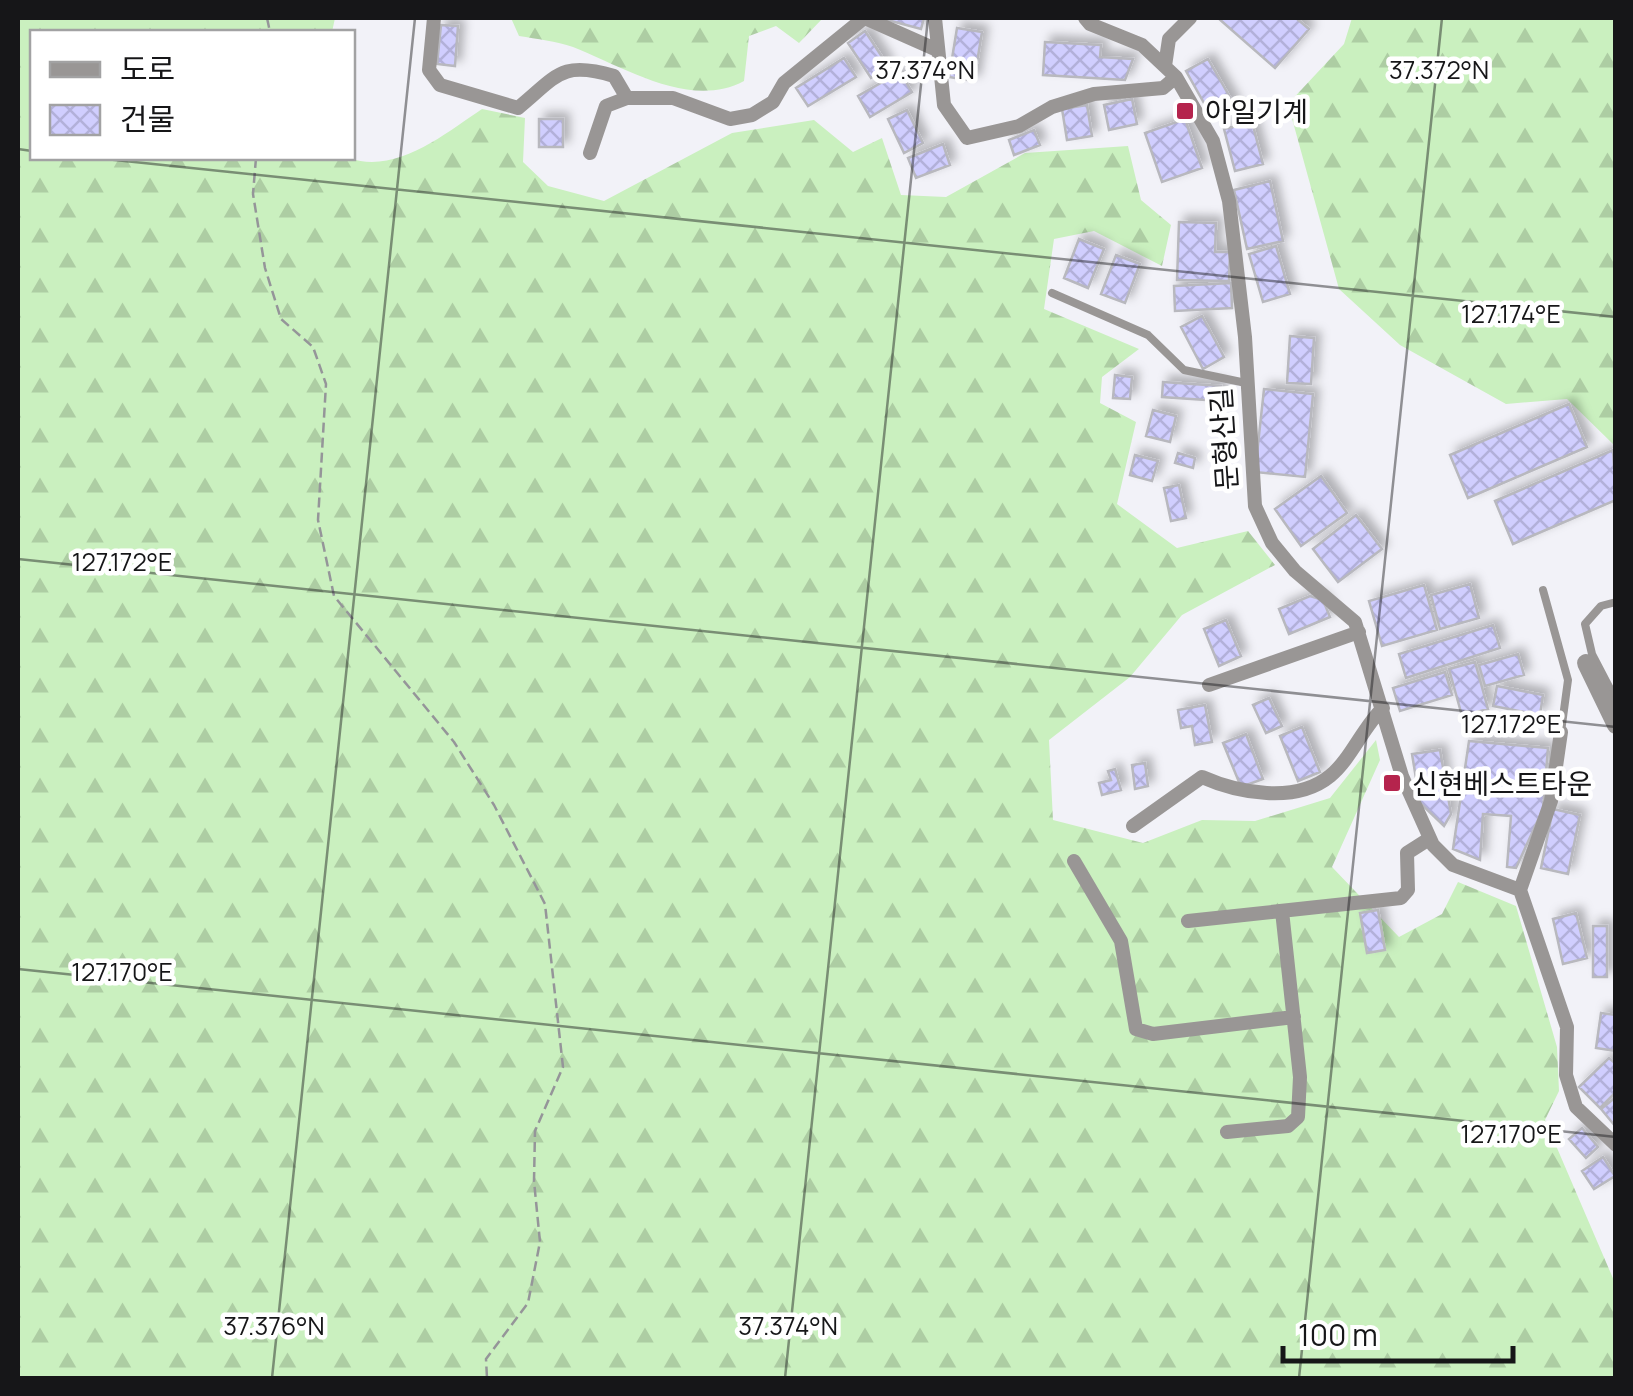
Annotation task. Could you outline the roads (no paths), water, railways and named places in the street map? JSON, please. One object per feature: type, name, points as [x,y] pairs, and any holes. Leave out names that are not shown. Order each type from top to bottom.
[{"type":"street","points":[[434,18],[429,70],[440,84],[518,108],[564,71],[582,67],[614,76],[627,98]]},
{"type":"street","points":[[590,153],[606,106],[627,98],[693,102],[730,120],[752,115],[773,102],[784,83],[865,18],[935,49]]},
{"type":"street","points":[[935,18],[935,49],[944,105],[967,138],[1019,126],[1052,107],[1094,94],[1164,88],[1171,72],[1169,38],[1190,18]]},
{"type":"street","name":"문형산길","points":[[1085,18],[1090,24],[1142,45],[1171,72],[1214,140],[1229,201],[1256,506],[1272,542],[1295,572],[1356,622],[1402,776],[1429,839],[1453,865],[1520,890]]},
{"type":"street","points":[[1209,685],[1359,632]]},
{"type":"street","points":[[1586,664],[1616,725]]},
{"type":"street","points":[[1133,826],[1202,777],[1238,789],[1278,794],[1316,785],[1333,774],[1366,724],[1383,708]]},
{"type":"street","points":[[1561,732],[1551,801],[1520,890],[1567,1027],[1566,1075],[1576,1107],[1616,1145]]},
{"type":"street","points":[[1188,921],[1401,898],[1408,890],[1408,853],[1429,839]]},
{"type":"street","points":[[1074,861],[1121,941],[1136,1029],[1153,1034],[1294,1017]]},
{"type":"street","points":[[1226,1132],[1294,1123],[1300,1077],[1282,912]]},
{"type":"lane","points":[[1052,292],[1148,335],[1184,370],[1246,383]]},
{"type":"lane","points":[[1544,590],[1568,680],[1561,732]]},
{"type":"lane","points":[[1616,602],[1600,606],[1586,624],[1592,654],[1616,700]]},
{"type":"place","name":"아일기계","points":[[1185,111]]},
{"type":"place","name":"신현베스트타운","points":[[1392,783]]}]
